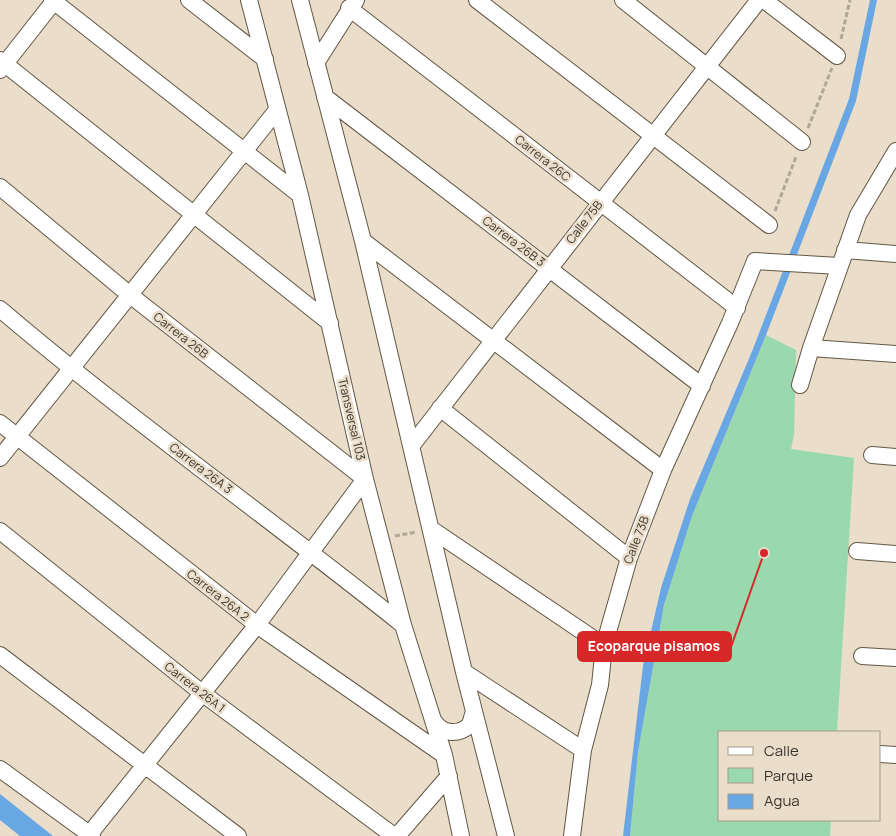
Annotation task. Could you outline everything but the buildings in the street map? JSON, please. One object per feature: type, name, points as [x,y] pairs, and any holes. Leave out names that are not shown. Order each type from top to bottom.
[{"type":"street","points":[[189,0],[265,59]]},
{"type":"street","name":"Transversal 103","points":[[249,0],[300,195],[365,479],[403,624],[444,755],[461,836]]},
{"type":"street","points":[[300,0],[363,241],[464,672],[506,836]]},
{"type":"street","points":[[477,0],[769,226]]},
{"type":"street","points":[[623,0],[802,142]]},
{"type":"street","name":"Calle 75B","points":[[412,444],[759,0]]},
{"type":"street","points":[[764,0],[836,56]]},
{"type":"street","points":[[300,195],[54,1],[2,64],[330,323]]},
{"type":"street","points":[[316,63],[353,4]]},
{"type":"street","name":"Carrera 26C","points":[[353,4],[600,202],[736,308]]},
{"type":"street","name":"Carrera 26B 3","points":[[325,97],[702,386]]},
{"type":"street","points":[[0,458],[277,110]]},
{"type":"street","points":[[800,385],[811,348],[858,215],[895,153]]},
{"type":"street","name":"Carrera 26B","points":[[0,187],[130,295],[365,479]]},
{"type":"street","points":[[363,241],[663,470]]},
{"type":"street","points":[[842,258],[896,254]]},
{"type":"street","name":"Calle 73B","points":[[572,836],[583,750],[600,685],[604,646],[629,558],[663,470],[702,386],[755,261],[791,262],[842,258]]},
{"type":"street","name":"Carrera 26A 3","points":[[0,309],[70,369],[312,552],[403,624]]},
{"type":"street","points":[[811,348],[896,354]]},
{"type":"street","points":[[440,408],[629,558]]},
{"type":"street","name":"Carrera 26A 2","points":[[0,423],[257,625],[444,755]]},
{"type":"street","points":[[872,455],[896,457]]},
{"type":"street","points":[[0,769],[90,835],[257,625],[365,479]]},
{"type":"street","points":[[431,528],[604,646]]},
{"type":"street","name":"Carrera 26A 1","points":[[0,531],[202,693],[395,836]]},
{"type":"street","points":[[857,550],[896,554]]},
{"type":"street","points":[[0,655],[143,766],[238,836]]},
{"type":"street","points":[[862,656],[896,658]]},
{"type":"street","points":[[464,672],[583,750]]},
{"type":"street","points":[[433,720],[443,730],[457,732],[470,725],[474,711]]},
{"type":"street","points":[[881,754],[896,755]]},
{"type":"street","points":[[395,836],[449,776]]},
{"type":"path","points":[[381,539],[431,528]]},
{"type":"green space","points":[[766,335],[796,350],[794,435],[791,449],[854,458],[837,731],[718,731],[718,821],[831,821],[830,836],[630,836],[638,752],[664,605],[692,516]]},
{"type":"water","points":[[870,0],[877,0],[856,101],[766,335],[692,516],[664,605],[638,752],[630,836],[623,836],[643,666],[661,588],[690,499],[753,349],[849,99]]},
{"type":"water","points":[[0,794],[53,836],[20,836],[0,820]]},
{"type":"place","name":"Ecoparque pisamos","points":[[764,553]]}]
